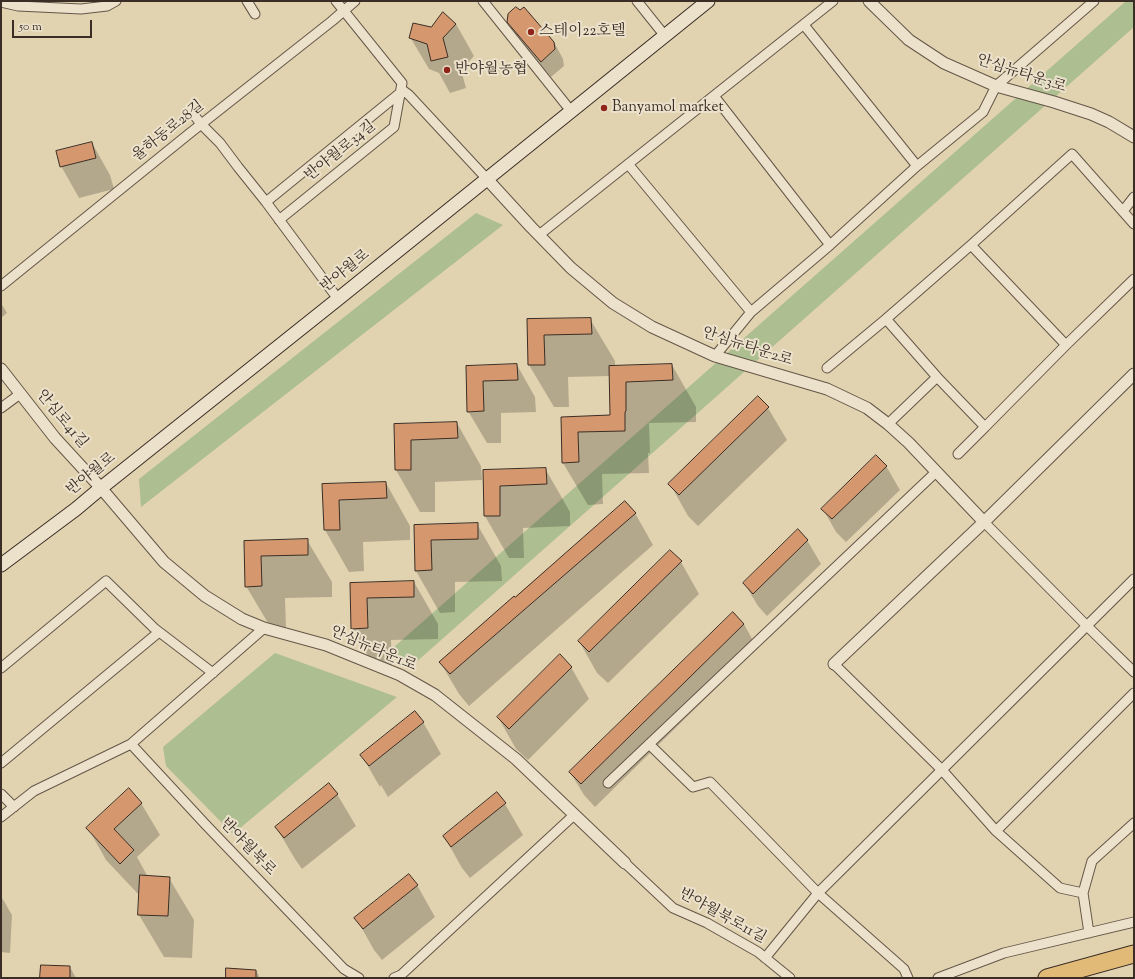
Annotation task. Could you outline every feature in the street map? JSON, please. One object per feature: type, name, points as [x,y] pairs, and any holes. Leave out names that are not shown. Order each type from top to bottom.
[{"type":"highway","points":[[1047,978],[1134,954]]},
{"type":"main road","name":"반야월로","points":[[1,565],[76,509],[708,1]]},
{"type":"street","points":[[1,2],[18,6],[82,9],[107,6],[116,1]]},
{"type":"street","points":[[247,1],[255,14]]},
{"type":"street","points":[[336,1],[401,89],[409,94],[487,179]]},
{"type":"street","name":"율하동로28길","points":[[1,286],[355,1]]},
{"type":"street","points":[[483,1],[571,111]]},
{"type":"street","points":[[637,1],[665,36]]},
{"type":"street","points":[[539,235],[833,1]]},
{"type":"street","name":"안심뉴타운3로","points":[[869,1],[909,40],[944,63],[996,86],[1092,114],[1134,137]]},
{"type":"street","points":[[715,356],[751,312],[830,245],[917,166],[983,112],[996,86],[1094,1]]},
{"type":"street","points":[[804,25],[917,166]]},
{"type":"street","name":"반야월로34길","points":[[266,202],[401,89]]},
{"type":"street","name":"반야월로34길","points":[[279,220],[394,127],[401,89]]},
{"type":"street","points":[[714,96],[830,245]]},
{"type":"street","points":[[191,111],[201,124],[220,143],[338,299]]},
{"type":"street","points":[[827,368],[886,320],[1072,154],[1134,224]]},
{"type":"street","points":[[628,164],[751,312]]},
{"type":"street","name":"안심뉴타운2로","points":[[487,179],[571,268],[613,303],[652,327],[715,356],[827,388],[867,408],[909,443],[984,522]]},
{"type":"street","points":[[1123,211],[1134,197]]},
{"type":"street","points":[[971,245],[1066,345]]},
{"type":"street","points":[[958,454],[1134,278]]},
{"type":"street","points":[[886,320],[937,377],[985,427]]},
{"type":"street","name":"안심로41길","points":[[1,369],[55,438],[101,488]]},
{"type":"street","points":[[1082,893],[1060,888],[996,830],[942,770],[834,664],[984,522],[1134,374]]},
{"type":"street","points":[[888,424],[937,377]]},
{"type":"street","points":[[1,408],[20,394]]},
{"type":"street","points":[[608,783],[936,472]]},
{"type":"street","name":"안심뉴타운1로","points":[[101,488],[164,562],[205,596],[242,619],[264,628],[326,645],[400,675],[435,695],[516,758],[625,863]]},
{"type":"street","points":[[984,522],[1134,672]]},
{"type":"street","points":[[765,958],[818,893],[1134,579]]},
{"type":"street","points":[[1,668],[106,580],[159,632],[213,673]]},
{"type":"street","points":[[1,817],[34,791],[131,744],[264,628]]},
{"type":"street","points":[[1,763],[159,632]]},
{"type":"street","points":[[996,830],[1134,693]]},
{"type":"street","name":"반야월북로","points":[[131,744],[206,825],[344,969],[359,978]]},
{"type":"street","points":[[649,744],[694,787],[710,782],[818,893],[904,969],[908,978]]},
{"type":"street","points":[[1,794],[14,807]]},
{"type":"street","points":[[394,978],[400,975],[574,815]]},
{"type":"street","points":[[1089,933],[1082,893],[1092,860],[1134,823]]},
{"type":"street","name":"반야월북로11길","points":[[625,863],[673,908],[708,923],[758,952],[790,978]]},
{"type":"street","points":[[938,978],[1004,953],[1134,922]]},
{"type":"green space","points":[[1126,1],[1134,1],[1134,27],[414,664],[385,655]]},
{"type":"green space","points":[[476,213],[503,225],[141,507],[139,479]]},
{"type":"green space","points":[[275,653],[397,697],[233,834],[166,766],[163,747]]},
{"type":"building","name":"스테이22호텔","points":[[516,7],[520,10],[524,7],[554,42],[555,49],[541,62],[507,22],[508,14]]},
{"type":"building","points":[[443,12],[456,24],[443,38],[448,57],[431,61],[427,44],[409,38],[413,23],[431,27]]},
{"type":"building","points":[[92,142],[96,158],[60,167],[56,151]]},
{"type":"building","points":[[591,318],[592,334],[544,335],[545,365],[528,365],[527,319]]},
{"type":"building","points":[[517,364],[518,380],[483,381],[484,411],[467,412],[466,366]]},
{"type":"building","points":[[672,364],[673,380],[626,382],[625,431],[578,432],[579,462],[562,463],[561,417],[610,415],[609,366]]},
{"type":"building","points":[[758,396],[769,407],[679,495],[668,484]]},
{"type":"building","points":[[457,422],[458,438],[411,440],[411,470],[395,470],[394,424]]},
{"type":"building","points":[[876,455],[887,466],[832,519],[821,509]]},
{"type":"building","points":[[546,468],[547,484],[500,486],[500,516],[484,516],[483,470]]},
{"type":"building","points":[[386,482],[387,498],[339,500],[340,530],[324,530],[322,484]]},
{"type":"building","points":[[625,501],[636,513],[450,674],[439,662]]},
{"type":"building","points":[[478,523],[478,539],[431,540],[432,570],[415,571],[414,525]]},
{"type":"building","points":[[798,529],[808,540],[753,594],[743,583]]},
{"type":"building","points":[[308,539],[308,555],[261,556],[262,586],[245,587],[244,541]]},
{"type":"building","points":[[670,550],[682,561],[589,652],[578,641]]},
{"type":"building","points":[[414,581],[414,597],[367,598],[368,628],[351,629],[350,583]]},
{"type":"building","points":[[733,612],[744,624],[581,784],[569,772]]},
{"type":"building","points":[[560,654],[572,667],[509,729],[497,717]]},
{"type":"building","points":[[415,711],[424,722],[369,766],[360,755]]},
{"type":"building","points":[[329,783],[338,794],[284,838],[275,827]]},
{"type":"building","points":[[129,788],[142,803],[114,829],[134,850],[120,864],[86,828]]},
{"type":"building","points":[[497,792],[506,803],[451,847],[443,836]]},
{"type":"building","points":[[409,874],[418,885],[363,929],[354,918]]},
{"type":"building","points":[[140,875],[170,877],[168,916],[138,915]]},
{"type":"building","points":[[41,965],[70,966],[70,978],[40,978]]},
{"type":"building","points":[[226,968],[256,970],[256,978],[226,978]]},
{"type":"place","name":"스테이22호텔","points":[[531,32]]},
{"type":"place","name":"반야월농협","points":[[447,70]]},
{"type":"place","name":"Banyamol market","points":[[604,108]]}]
